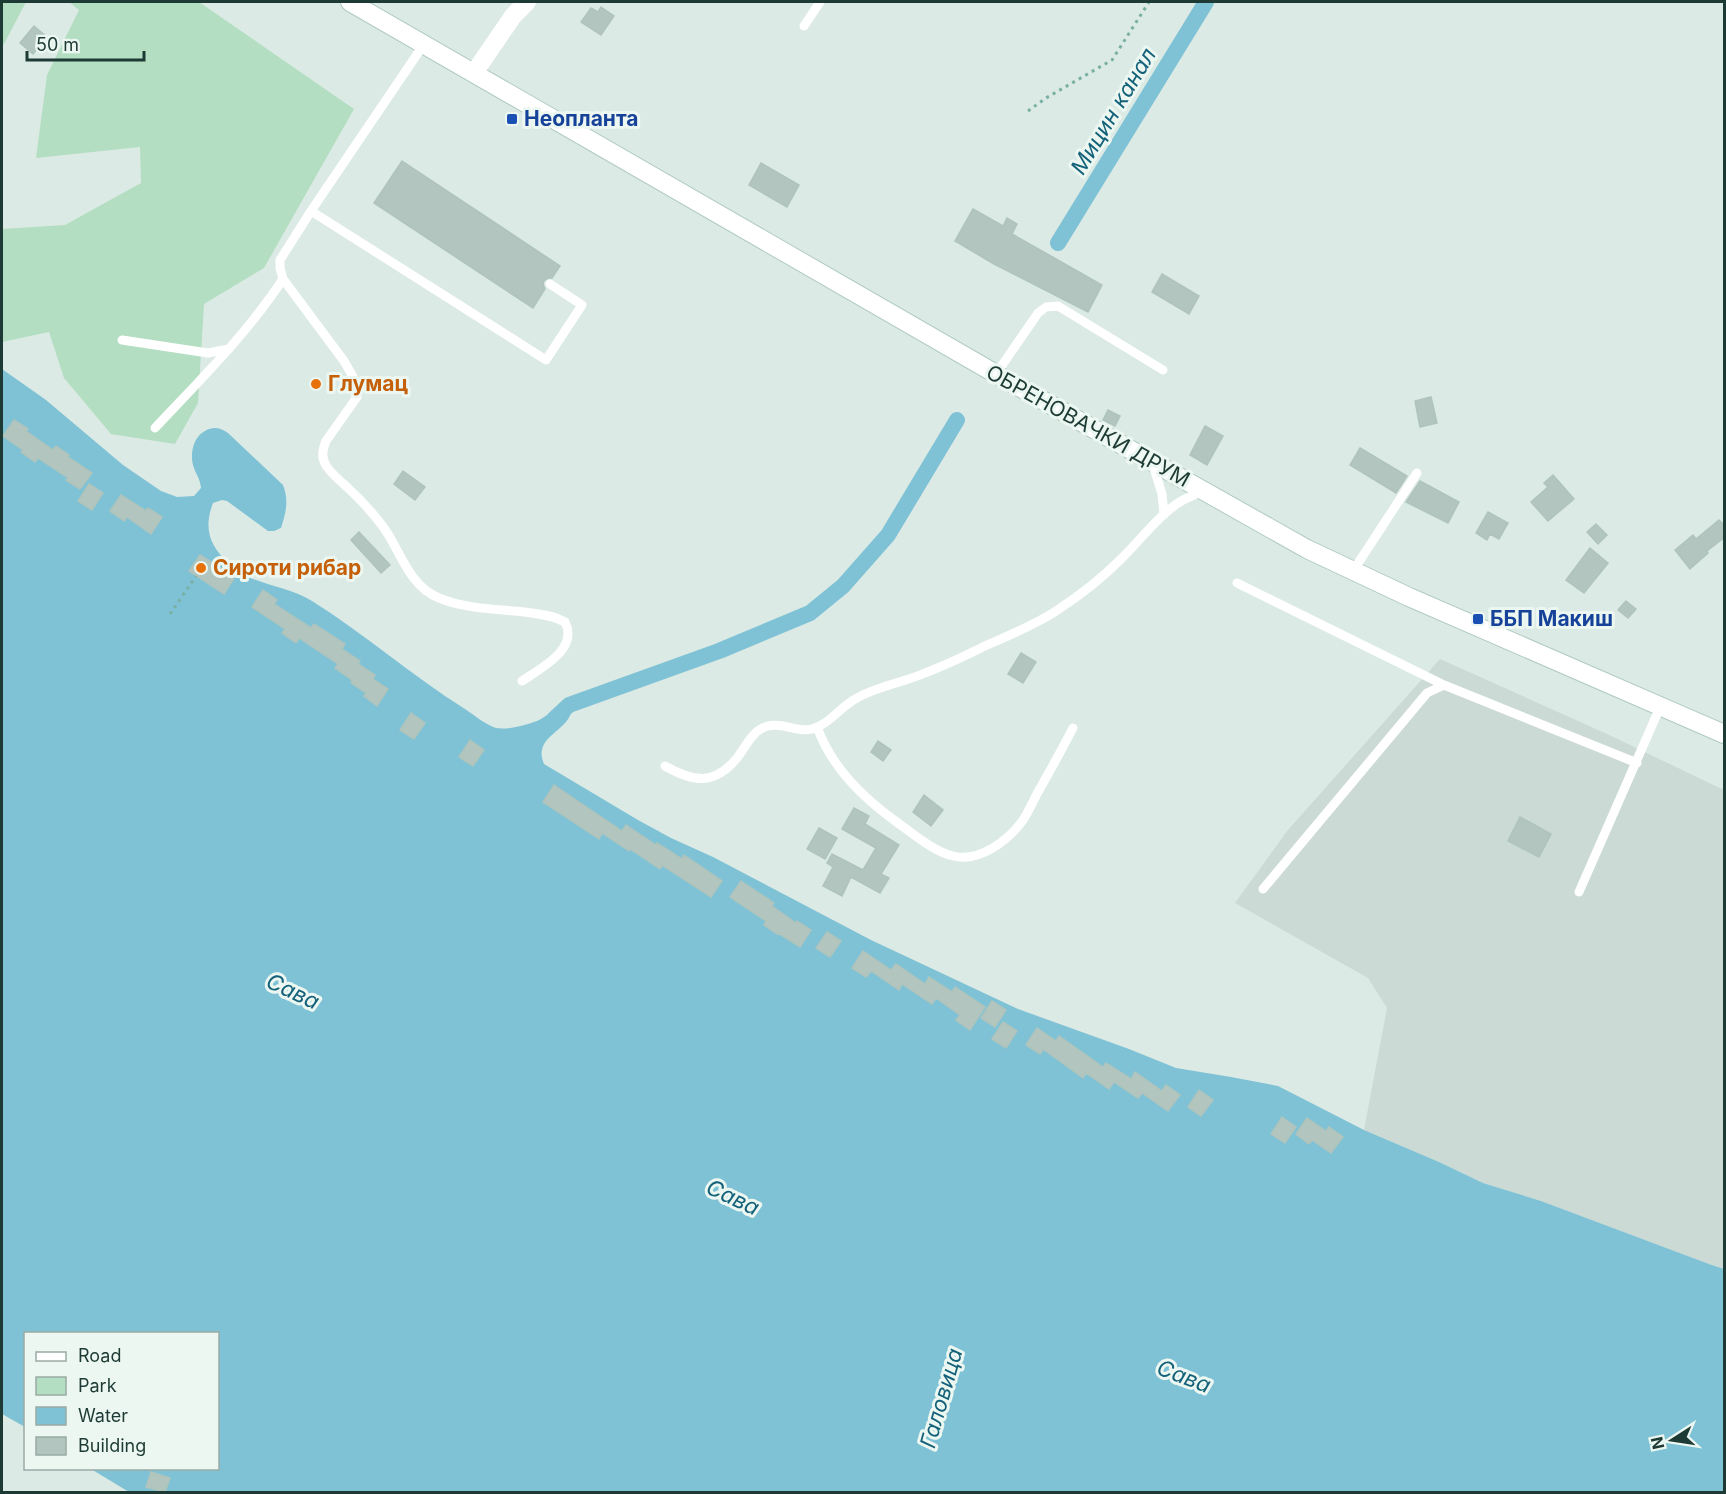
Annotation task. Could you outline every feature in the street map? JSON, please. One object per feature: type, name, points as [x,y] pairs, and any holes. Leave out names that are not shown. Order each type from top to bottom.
[{"type":"street","name":"ОБРЕНОВАЧКИ ДРУМ","points":[[350,2],[996,374],[1307,549],[1420,602],[1725,734]]},
{"type":"street","points":[[474,73],[513,16],[527,2]]},
{"type":"lane","points":[[804,26],[820,2]]},
{"type":"lane","points":[[424,44],[311,211],[280,260],[280,268],[283,279],[344,361],[356,382],[357,397],[326,441],[322,450],[323,458],[328,468],[368,508],[384,528],[410,574],[425,591],[458,605],[534,613],[552,616],[565,622],[569,632],[565,647],[557,656],[522,681]]},
{"type":"lane","points":[[311,211],[546,360],[582,305],[550,284]]},
{"type":"lane","points":[[155,428],[230,349],[268,302],[283,279]]},
{"type":"lane","points":[[996,374],[1038,313],[1046,307],[1058,306],[1163,370]]},
{"type":"lane","points":[[122,340],[208,353],[230,349]]},
{"type":"lane","points":[[1153,463],[1162,494],[1164,515]]},
{"type":"lane","points":[[1353,571],[1417,473]]},
{"type":"lane","points":[[665,766],[693,779],[709,778],[724,772],[757,731],[768,726],[811,730],[823,724],[856,698],[925,673],[1055,612],[1119,561],[1180,501],[1203,491]]},
{"type":"lane","points":[[1237,583],[1444,685],[1637,763]]},
{"type":"lane","points":[[1263,889],[1427,693],[1444,685]]},
{"type":"lane","points":[[1579,892],[1661,705]]},
{"type":"lane","points":[[817,727],[822,741],[838,767],[867,800],[934,848],[953,856],[964,857],[992,848],[1008,836],[1022,820],[1073,728]]},
{"type":"path","points":[[1028,111],[1112,60],[1149,2]]},
{"type":"path","points":[[170,614],[196,576]]},
{"type":"shaded area","points":[[1440,659],[1607,734],[1724,790],[1724,1269],[1541,1201],[1483,1183],[1364,1130],[1387,1008],[1368,978],[1235,903],[1288,830]]},
{"type":"green space","points":[[2,2],[26,2],[4,44],[2,43]]},
{"type":"green space","points":[[69,2],[199,2],[354,109],[264,268],[204,304],[198,403],[175,444],[111,434],[64,378],[49,332],[2,342],[2,229],[65,225],[141,183],[140,147],[36,158],[47,75],[79,10]]},
{"type":"water","points":[[2,369],[46,400],[123,465],[161,491],[177,497],[194,496],[201,488],[192,461],[193,446],[198,437],[211,428],[228,433],[283,485],[286,501],[281,528],[274,531],[268,531],[227,501],[213,503],[209,521],[210,536],[217,551],[229,564],[258,581],[291,591],[312,601],[492,727],[506,728],[528,724],[560,707],[569,705],[572,709],[569,717],[543,747],[544,764],[671,838],[713,857],[871,940],[1018,1009],[1176,1068],[1278,1086],[1364,1130],[1483,1183],[1541,1201],[1724,1269],[1724,1492],[129,1492],[93,1470],[219,1470],[219,1332],[24,1332],[24,1426],[2,1414]]},
{"type":"building","points":[[601,7],[614,16],[601,35],[581,22],[591,8],[598,12]]},
{"type":"building","points":[[34,26],[47,37],[33,54],[20,43]]},
{"type":"building","points":[[402,161],[560,266],[552,278],[544,281],[545,289],[533,308],[374,203]]},
{"type":"building","points":[[761,163],[799,185],[787,207],[749,185]]},
{"type":"building","points":[[973,209],[1003,226],[1007,218],[1017,224],[1012,234],[1102,285],[1088,312],[994,264],[955,241]]},
{"type":"building","points":[[1162,274],[1199,296],[1189,314],[1152,292]]},
{"type":"building","points":[[1431,397],[1437,423],[1420,427],[1415,401]]},
{"type":"building","points":[[1108,410],[1120,416],[1115,426],[1103,420]]},
{"type":"building","points":[[14,420],[53,450],[56,446],[92,473],[80,489],[38,458],[35,462],[3,436]]},
{"type":"building","points":[[1205,426],[1223,436],[1207,465],[1190,455]]},
{"type":"building","points":[[1360,448],[1407,476],[1396,493],[1350,465]]},
{"type":"building","points":[[403,471],[425,487],[415,500],[394,484]]},
{"type":"building","points":[[1553,475],[1574,499],[1548,521],[1531,502],[1548,487],[1544,483]]},
{"type":"building","points":[[1420,481],[1459,502],[1448,523],[1406,502]]},
{"type":"building","points":[[89,484],[103,493],[92,510],[78,501]]},
{"type":"building","points":[[121,495],[146,511],[148,508],[162,517],[151,534],[127,517],[124,521],[110,511]]},
{"type":"building","points":[[1488,512],[1508,523],[1499,539],[1490,534],[1487,540],[1476,533]]},
{"type":"building","points":[[1719,520],[1725,526],[1725,537],[1707,551],[1708,553],[1690,569],[1675,550],[1693,535],[1696,539]]},
{"type":"building","points":[[1596,524],[1607,535],[1598,544],[1587,532]]},
{"type":"building","points":[[359,532],[390,565],[381,573],[351,540]]},
{"type":"building","points":[[1590,548],[1608,563],[1584,593],[1566,580]]},
{"type":"building","points":[[200,555],[235,577],[224,594],[189,571]]},
{"type":"building","points":[[263,590],[277,600],[274,604],[311,628],[314,624],[345,644],[342,649],[360,661],[358,664],[375,675],[373,679],[388,689],[377,706],[364,696],[366,693],[351,683],[352,680],[335,668],[338,664],[299,638],[296,643],[282,633],[285,629],[252,607]]},
{"type":"building","points":[[1626,601],[1636,609],[1628,618],[1618,610]]},
{"type":"building","points":[[1021,653],[1036,662],[1023,683],[1008,674]]},
{"type":"building","points":[[411,713],[425,723],[414,739],[400,730]]},
{"type":"building","points":[[470,740],[484,750],[473,766],[459,757]]},
{"type":"building","points":[[878,741],[891,750],[883,761],[871,752]]},
{"type":"building","points":[[554,785],[622,831],[626,825],[682,859],[684,855],[722,881],[711,897],[662,865],[660,869],[602,833],[599,839],[543,802]]},
{"type":"building","points":[[924,795],[943,810],[931,826],[913,812]]},
{"type":"building","points":[[854,808],[869,816],[865,824],[899,845],[881,874],[889,878],[880,893],[851,877],[842,896],[823,886],[833,867],[827,863],[832,854],[863,870],[876,848],[842,829]]},
{"type":"building","points":[[1520,817],[1551,834],[1539,857],[1508,841]]},
{"type":"building","points":[[819,828],[837,838],[825,859],[807,849]]},
{"type":"building","points":[[741,881],[774,903],[772,906],[796,923],[797,921],[811,930],[800,947],[764,925],[766,921],[730,897]]},
{"type":"building","points":[[827,932],[841,941],[830,957],[816,948]]},
{"type":"building","points":[[863,951],[891,970],[896,964],[925,984],[929,977],[952,992],[955,987],[985,1007],[970,1030],[956,1020],[960,1015],[936,998],[932,1004],[902,984],[899,990],[871,971],[866,977],[852,968]]},
{"type":"building","points":[[992,1001],[1006,1010],[995,1027],[981,1018]]},
{"type":"building","points":[[1003,1022],[1017,1031],[1006,1048],[992,1039]]},
{"type":"building","points":[[1037,1028],[1056,1041],[1059,1036],[1103,1067],[1106,1063],[1131,1079],[1135,1072],[1162,1091],[1166,1085],[1180,1095],[1168,1111],[1142,1093],[1138,1098],[1114,1082],[1109,1089],[1086,1073],[1083,1078],[1043,1049],[1040,1054],[1026,1045]]},
{"type":"building","points":[[1199,1090],[1213,1100],[1201,1116],[1188,1107]]},
{"type":"building","points":[[1282,1117],[1296,1127],[1285,1143],[1271,1134]]},
{"type":"building","points":[[1307,1118],[1326,1131],[1329,1127],[1343,1137],[1331,1153],[1312,1140],[1309,1144],[1296,1134]]},
{"type":"building","points":[[151,1472],[170,1478],[165,1492],[146,1487]]},
{"type":"waterway","name":"Мицин канал","points":[[1058,243],[1206,2]]},
{"type":"waterway","points":[[554,719],[569,705],[719,651],[810,613],[843,586],[888,535],[957,420]]},
{"type":"place","name":"Неопланта","points":[[512,119]]},
{"type":"place","name":"Глумац","points":[[316,384]]},
{"type":"place","name":"Сироти рибар","points":[[201,568]]},
{"type":"place","name":"ББП Макиш","points":[[1478,619]]},
{"type":"water label","name":"Сава","points":[[293,991]]},
{"type":"water label","name":"Сава","points":[[733,1197]]},
{"type":"water label","name":"Сава","points":[[1184,1376]]},
{"type":"water label","name":"Галовица","points":[[941,1398]]}]
